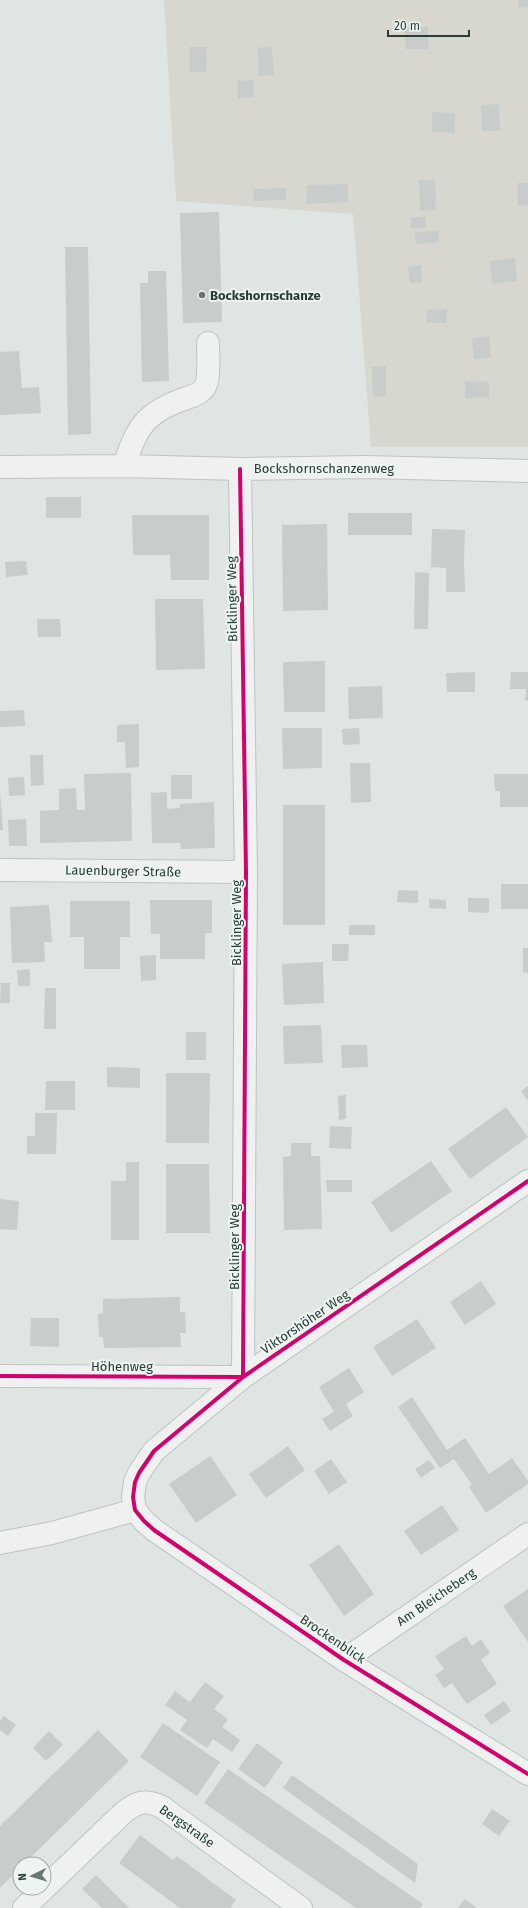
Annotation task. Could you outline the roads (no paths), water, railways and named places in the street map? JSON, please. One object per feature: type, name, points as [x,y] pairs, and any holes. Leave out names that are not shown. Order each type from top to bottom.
[{"type":"street","points":[[124,466],[133,438],[146,419],[166,406],[199,393],[205,386],[207,379],[208,343]]},
{"type":"street","name":"Bockshornschanzenweg","points":[[0,467],[124,466],[240,469],[364,467],[528,472]]},
{"type":"street","name":"Bicklinger Weg","points":[[240,469],[246,872],[243,1377]]},
{"type":"street","name":"Lauenburger Straße","points":[[0,870],[246,872]]},
{"type":"street","name":"Viktorshöher Weg","points":[[136,1510],[133,1497],[135,1482],[148,1458],[243,1377],[528,1182]]},
{"type":"street","name":"Höhenweg","points":[[0,1376],[243,1377]]},
{"type":"street","points":[[0,1543],[52,1533],[136,1510]]},
{"type":"street","name":"Brockenblick","points":[[136,1510],[144,1521],[154,1530],[344,1660],[528,1774]]},
{"type":"street","name":"Am Bleicheberg","points":[[344,1660],[528,1534]]},
{"type":"street","name":"Bergstraße","points":[[24,1908],[123,1814],[136,1803],[143,1802],[154,1803],[162,1807],[301,1908]]},
{"type":"place","name":"Bockshornschanze","points":[[202,295]]}]
